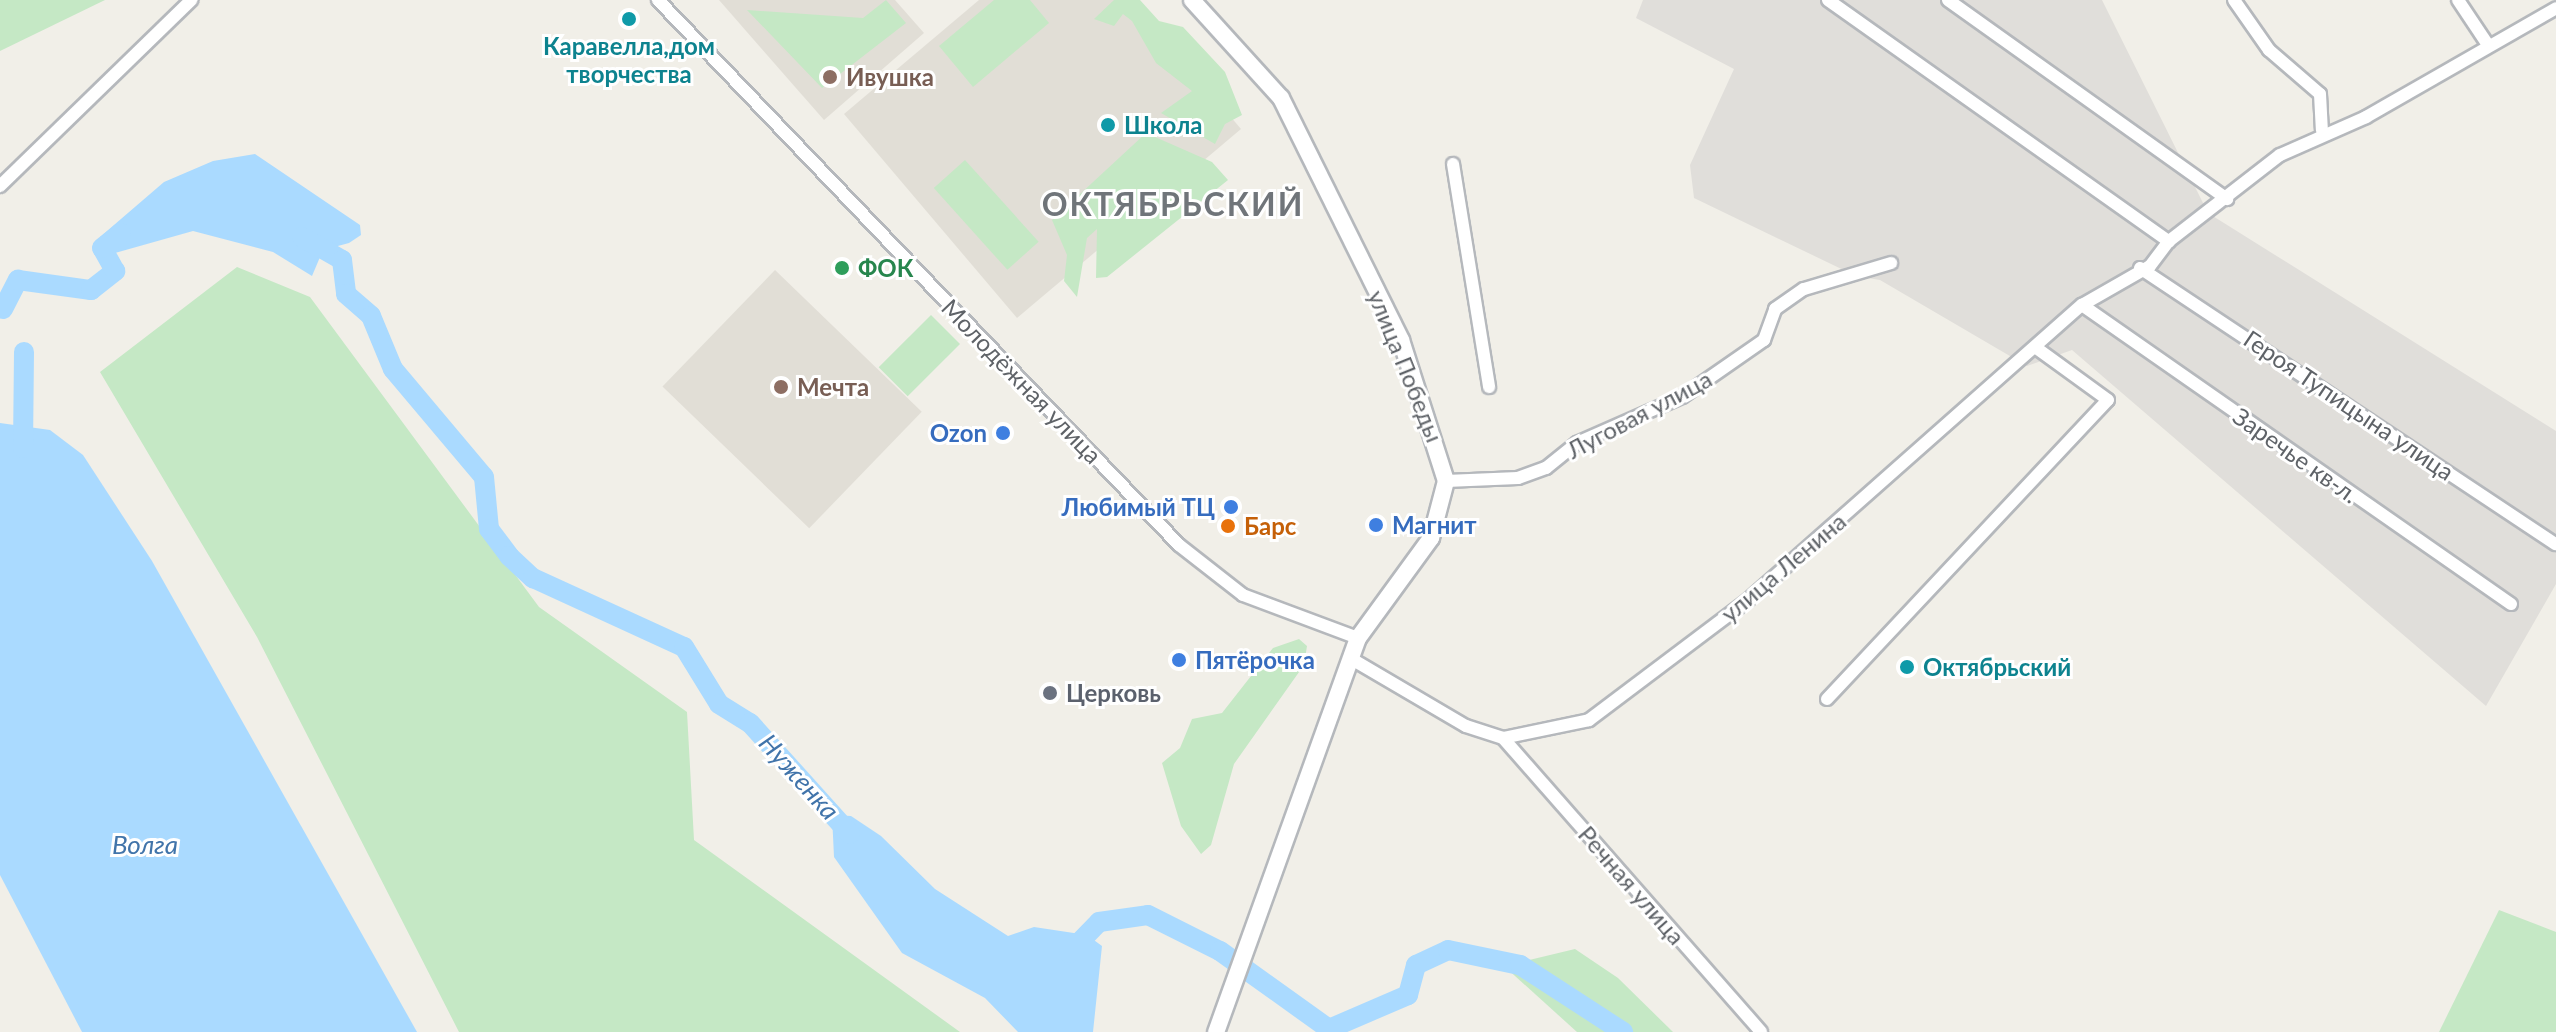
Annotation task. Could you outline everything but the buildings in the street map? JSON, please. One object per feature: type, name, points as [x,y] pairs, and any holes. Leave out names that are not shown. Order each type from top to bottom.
[{"type":"street","points":[[0,186],[191,0]]},
{"type":"street","name":"Молодёжная улица","points":[[658,0],[1179,545],[1243,595],[1358,638]]},
{"type":"street","name":"улица Победы","points":[[1192,0],[1281,98],[1401,340],[1446,481]]},
{"type":"street","points":[[1828,0],[2169,241]]},
{"type":"street","points":[[1948,0],[2227,199]]},
{"type":"street","points":[[2234,0],[2269,50],[2320,94],[2322,130]]},
{"type":"street","points":[[2458,0],[2488,45]]},
{"type":"street","name":"улица Ленина","points":[[1503,738],[1589,720],[1748,600],[2082,305],[2156,261],[2169,241],[2322,130],[2366,117],[2556,8]]},
{"type":"street","points":[[1453,164],[1489,387]]},
{"type":"street","name":"Луговая улица","points":[[1446,481],[1518,478],[1546,468],[1577,443],[1682,397],[1764,340],[1775,309],[1804,289],[1891,263]]},
{"type":"street","name":"Героя Тупицына улица","points":[[2140,268],[2556,544]]},
{"type":"street","name":"Заречье кв-л.","points":[[2082,305],[2511,604]]},
{"type":"street","points":[[1827,699],[2108,400],[2035,347]]},
{"type":"street","points":[[1216,1032],[1249,932],[1358,638],[1431,538],[1446,481]]},
{"type":"street","points":[[1350,658],[1466,726],[1503,738]]},
{"type":"street","name":"Речная улица","points":[[1503,738],[1761,1032]]},
{"type":"shaded area","name":"Ивушка","points":[[719,0],[895,0],[924,33],[824,120]]},
{"type":"shaded area","points":[[979,0],[1132,0],[1241,129],[1017,318],[844,114]]},
{"type":"shaded area","points":[[1643,0],[2102,0],[2208,213],[2556,431],[2556,584],[2486,706],[2072,350],[2027,366],[1880,280],[1856,276],[1694,198],[1690,165],[1734,69],[1636,18]]},
{"type":"shaded area","name":"Мечта","points":[[775,270],[922,412],[809,528],[662,387]]},
{"type":"green space","points":[[0,0],[105,0],[0,51]]},
{"type":"green space","points":[[886,0],[906,23],[822,88],[747,10],[863,18]]},
{"type":"green space","points":[[994,0],[1030,0],[1049,23],[973,87],[939,46]]},
{"type":"green space","points":[[1114,0],[1140,0],[1159,21],[1183,27],[1225,72],[1242,115],[1225,124],[1215,144],[1161,113],[1192,91],[1156,63],[1132,21],[1123,14],[1114,26],[1094,19]]},
{"type":"green space","points":[[1146,133],[1212,162],[1228,180],[1107,277],[1096,278],[1097,229],[1087,238],[1077,297],[1064,281],[1067,255],[1052,220]]},
{"type":"green space","points":[[965,160],[1039,242],[1007,270],[934,188]]},
{"type":"green space","points":[[237,267],[310,297],[539,607],[687,712],[694,840],[960,1032],[459,1032],[257,637],[100,372]]},
{"type":"green space","points":[[931,315],[960,344],[908,396],[879,367]]},
{"type":"green space","points":[[1299,639],[1307,646],[1304,665],[1234,764],[1211,845],[1201,854],[1181,826],[1162,763],[1180,748],[1192,719],[1222,713],[1273,648]]},
{"type":"green space","points":[[2499,910],[2556,932],[2556,1032],[2439,1032]]},
{"type":"green space","points":[[1575,949],[1618,978],[1673,1032],[1577,1032],[1504,966]]},
{"type":"water","points":[[255,154],[360,225],[361,235],[349,243],[323,250],[312,276],[273,252],[193,231],[115,253],[102,248],[100,237],[164,182],[213,161]]},
{"type":"water","name":"Волга","points":[[0,423],[50,430],[83,455],[152,561],[417,1032],[82,1032],[0,875]]},
{"type":"water","points":[[832,815],[851,816],[881,836],[935,889],[1008,936],[1034,927],[1087,935],[1102,946],[1093,1032],[1018,1032],[985,998],[902,953],[834,857]]},
{"type":"waterway","name":"Нуженка","points":[[3,309],[18,280],[91,290],[115,271],[102,248],[121,233]]},
{"type":"waterway","name":"Нуженка","points":[[302,237],[342,260],[346,294],[371,316],[393,369],[484,477],[489,529],[509,556],[533,578],[684,647],[719,704],[750,723],[850,834]]},
{"type":"waterway","name":"Нуженка","points":[[23,448],[24,352]]},
{"type":"waterway","name":"Нуженка","points":[[1069,953],[1099,922],[1148,915],[1220,951],[1329,1029],[1408,995],[1416,965],[1448,950],[1520,965],[1623,1032]]},
{"type":"place","name":"Каравелла,дом творчества","points":[[629,19]]},
{"type":"place","name":"Ивушка","points":[[830,77]]},
{"type":"place","name":"Школа","points":[[1108,125]]},
{"type":"place","name":"ФОК","points":[[842,268]]},
{"type":"place","name":"Мечта","points":[[781,387]]},
{"type":"place","name":"Ozon","points":[[1003,433]]},
{"type":"place","name":"Любимый ТЦ","points":[[1231,507]]},
{"type":"place","name":"Магнит","points":[[1376,525]]},
{"type":"place","name":"Барс","points":[[1228,526]]},
{"type":"place","name":"Пятёрочка","points":[[1179,660]]},
{"type":"place","name":"Октябрьский","points":[[1907,667]]},
{"type":"place","name":"Церковь","points":[[1050,693]]},
{"type":"district","name":"ОКТЯБРЬСКИЙ","points":[[1173,204]]}]
